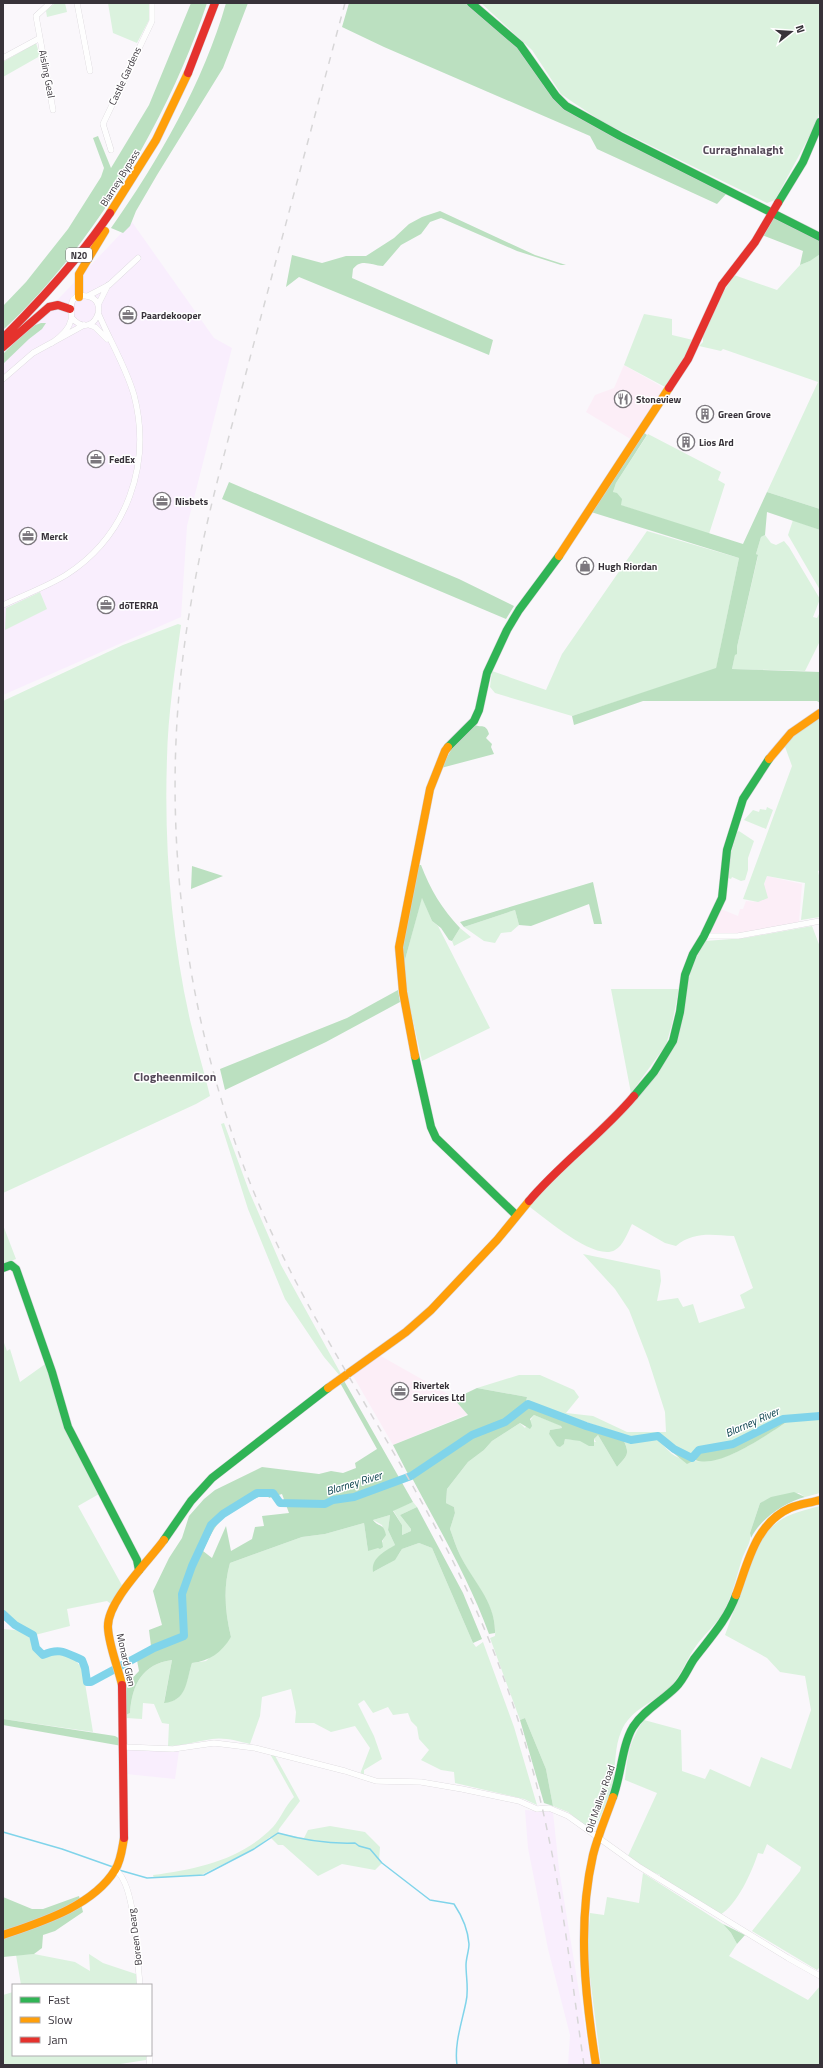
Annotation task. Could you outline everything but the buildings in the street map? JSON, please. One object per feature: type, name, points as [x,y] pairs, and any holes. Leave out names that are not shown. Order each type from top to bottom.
[{"type":"main road","name":"Blarney Bypass","points":[[3,338],[52,287],[85,249],[142,163],[181,88],[215,3]]},
{"type":"main road","points":[[471,3],[530,56],[556,96],[566,106],[620,136],[820,237]]},
{"type":"main road","points":[[516,1216],[436,1138],[431,1127],[404,999],[400,973],[399,947],[430,788],[445,751],[474,721],[480,710],[488,673],[507,630],[519,610],[567,546],[684,364],[722,285],[755,242],[803,162],[820,122]]},
{"type":"main road","points":[[79,297],[78,281],[81,268],[123,202],[142,163]]},
{"type":"main road","points":[[3,347],[49,307],[58,305],[70,308]]},
{"type":"main road","name":"Monard Glen","points":[[116,1868],[121,1854],[125,1831],[123,1689],[108,1628],[109,1616],[115,1604],[139,1570],[154,1554],[191,1501],[212,1478],[342,1377],[406,1332],[431,1310],[497,1240],[544,1183],[572,1159],[622,1110],[666,1055],[673,1041],[680,1012],[685,975],[693,954],[704,936],[722,898],[727,850],[743,799],[774,751],[791,733],[820,713]]},
{"type":"main road","points":[[3,1268],[11,1265],[16,1269],[52,1372],[68,1427],[137,1560],[139,1570]]},
{"type":"main road","name":"Old Mallow Road","points":[[596,2065],[585,1997],[583,1958],[588,1886],[598,1837],[620,1778],[624,1748],[629,1734],[644,1713],[674,1690],[683,1679],[693,1661],[725,1620],[733,1604],[750,1549],[760,1532],[776,1517],[790,1508],[820,1500]]},
{"type":"main road","points":[[3,1935],[45,1921],[61,1913],[103,1886],[116,1868]]},
{"type":"street","name":"Aisling Geal","points":[[50,3],[36,16],[53,110]]},
{"type":"street","points":[[77,3],[91,68]]},
{"type":"street","name":"Castle Gardens","points":[[111,150],[103,124],[152,21],[152,3]]},
{"type":"street","name":"Aisling Geal","points":[[3,58],[40,38]]},
{"type":"street","points":[[112,343],[95,327],[76,322],[72,318],[70,308],[79,297],[88,296],[108,285],[138,258]]},
{"type":"street","points":[[98,306],[108,285]]},
{"type":"street","points":[[3,605],[55,581],[84,561],[100,546],[112,531],[131,496],[140,458],[140,426],[133,394],[99,315],[98,306],[92,298],[88,296]]},
{"type":"street","points":[[3,379],[21,362],[52,343],[87,325],[99,315]]},
{"type":"street","points":[[52,343],[65,331],[72,318]]},
{"type":"street","points":[[704,936],[738,936],[820,921]]},
{"type":"street","points":[[124,1747],[173,1750],[214,1743],[255,1748],[345,1771],[376,1781],[421,1782],[462,1788],[519,1801],[537,1809],[549,1808],[568,1816],[638,1866],[781,1954],[820,1976]]},
{"type":"street","name":"Boreen Dearg","points":[[116,1868],[122,1878],[133,1913],[140,1984]]},
{"type":"shaded area","points":[[132,222],[214,338],[232,348],[187,526],[181,617],[3,695],[3,362],[42,316]]},
{"type":"shaded area","points":[[624,365],[664,388],[632,440],[586,412],[595,395],[614,388]]},
{"type":"shaded area","points":[[767,876],[802,884],[799,922],[739,935],[708,935],[721,909],[738,916],[740,909],[743,909],[746,901],[758,902]]},
{"type":"shaded area","points":[[379,1355],[448,1394],[468,1414],[393,1445],[352,1374]]},
{"type":"shaded area","points":[[128,1749],[179,1751],[175,1779],[126,1774]]},
{"type":"shaded area","points":[[525,1810],[553,1812],[559,1869],[591,2065],[568,2065],[570,2035],[548,1949],[528,1848]]},
{"type":"green space","points":[[55,3],[65,3],[67,12],[47,17],[46,11]]},
{"type":"green space","points":[[108,3],[149,3],[149,20],[137,43],[113,33]]},
{"type":"green space","points":[[191,3],[207,3],[191,47],[172,91],[124,179],[97,221],[67,260],[36,297],[3,330],[3,306],[26,282],[68,229],[101,177],[104,168],[93,138],[98,136],[111,168],[149,105]]},
{"type":"green space","points":[[226,3],[248,3],[223,68],[157,175],[136,211],[130,226],[123,233],[111,228],[146,176],[178,120],[205,62],[217,32]]},
{"type":"green space","points":[[349,3],[468,3],[527,56],[554,99],[727,193],[717,204],[597,149],[590,136],[384,47],[342,27]]},
{"type":"green space","points":[[481,3],[820,3],[820,110],[816,124],[775,200],[767,203],[603,122],[561,94],[532,50]]},
{"type":"green space","points":[[36,43],[40,56],[3,77],[3,62]]},
{"type":"green space","points":[[440,211],[535,255],[566,265],[561,265],[517,251],[441,218],[430,222],[421,234],[401,245],[383,266],[363,263],[356,266],[353,269],[352,278],[493,340],[489,355],[299,277],[286,287],[292,255],[322,263],[346,256],[366,256],[394,238],[409,224],[422,217]]},
{"type":"green space","points":[[774,217],[820,241],[820,254],[810,261],[800,265],[803,251],[762,235]]},
{"type":"green space","points":[[819,253],[820,509],[767,492],[818,382],[723,349],[721,351],[699,346],[703,342],[703,334],[716,304],[734,275],[777,290],[800,265],[810,261]]},
{"type":"green space","points":[[644,314],[672,319],[672,335],[693,340],[685,358],[665,387],[624,365]]},
{"type":"green space","points":[[41,323],[46,323],[42,329],[29,339],[3,364],[3,354],[30,327]]},
{"type":"green space","points":[[643,432],[647,435],[616,483],[613,492],[617,493],[622,499],[621,505],[743,544],[767,492],[820,509],[820,530],[767,512],[765,535],[761,537],[756,554],[758,555],[737,647],[737,654],[735,655],[732,669],[820,672],[820,703],[817,701],[643,701],[574,725],[572,716],[716,668],[739,558],[591,512]]},
{"type":"green space","points":[[648,434],[721,472],[718,480],[725,484],[709,534],[620,505],[613,492],[616,483]]},
{"type":"green space","points":[[229,482],[459,579],[514,606],[506,619],[222,499]]},
{"type":"green space","points":[[793,520],[820,530],[820,590],[788,535]]},
{"type":"green space","points":[[647,531],[739,558],[716,669],[572,716],[495,693],[490,687],[492,671],[546,690],[562,654]]},
{"type":"green space","points":[[765,535],[771,543],[776,545],[784,541],[820,599],[813,617],[817,618],[820,612],[820,641],[805,671],[732,669],[735,654],[737,654],[737,647],[758,556],[756,554],[761,537]]},
{"type":"green space","points":[[40,592],[47,609],[5,630],[6,608]]},
{"type":"green space","points":[[178,624],[181,625],[169,725],[166,791],[170,890],[183,988],[210,1096],[196,1104],[3,1193],[3,701],[123,645]]},
{"type":"green space","points":[[820,715],[820,870],[818,871],[820,880],[820,917],[801,920],[805,883],[767,876],[764,884],[768,898],[758,902],[743,899],[792,766],[784,744]]},
{"type":"green space","points":[[475,725],[483,726],[488,731],[489,734],[486,738],[492,744],[491,747],[494,754],[441,768],[451,750]]},
{"type":"green space","points":[[767,807],[773,810],[766,829],[744,820],[753,810],[759,812],[760,809],[766,810]]},
{"type":"green space","points":[[739,831],[754,841],[748,858],[748,870],[745,880],[741,881],[732,877],[731,879],[728,878],[728,863],[737,832]]},
{"type":"green space","points":[[417,865],[421,865],[437,898],[460,928],[452,941],[449,940],[441,928],[432,921],[422,898],[403,967],[401,953]]},
{"type":"green space","points":[[192,866],[223,876],[191,889]]},
{"type":"green space","points":[[593,882],[602,924],[594,924],[589,904],[531,926],[519,925],[515,910],[464,927],[460,922]]},
{"type":"green space","points":[[422,897],[432,921],[438,926],[490,1028],[422,1061],[407,994],[403,967]]},
{"type":"green space","points":[[515,910],[519,925],[511,932],[501,933],[495,943],[484,941],[464,927]]},
{"type":"green space","points":[[812,926],[820,947],[820,1493],[805,1497],[799,1493],[784,1495],[760,1503],[750,1533],[749,1543],[725,1609],[718,1620],[696,1646],[674,1683],[664,1693],[636,1712],[625,1724],[617,1745],[612,1786],[609,1796],[596,1826],[587,1827],[568,1812],[553,1806],[546,1769],[525,1718],[520,1720],[490,1638],[495,1636],[495,1624],[488,1603],[465,1565],[450,1529],[455,1513],[454,1507],[446,1503],[447,1489],[468,1462],[484,1450],[492,1441],[520,1423],[525,1428],[534,1415],[560,1425],[562,1428],[550,1430],[549,1434],[560,1446],[564,1444],[565,1439],[596,1442],[594,1439],[598,1435],[617,1467],[624,1460],[627,1454],[627,1448],[623,1439],[632,1441],[657,1437],[657,1439],[674,1456],[692,1461],[707,1461],[735,1453],[749,1446],[787,1422],[788,1419],[809,1418],[808,1415],[784,1416],[732,1443],[699,1448],[692,1457],[675,1448],[658,1434],[631,1437],[526,1402],[527,1397],[477,1388],[519,1375],[540,1375],[574,1390],[579,1397],[566,1413],[593,1416],[627,1432],[666,1432],[665,1412],[648,1359],[629,1310],[615,1289],[583,1254],[660,1270],[661,1281],[657,1301],[678,1298],[683,1307],[693,1304],[699,1323],[745,1308],[740,1295],[753,1288],[734,1236],[696,1236],[683,1241],[676,1246],[665,1243],[632,1224],[618,1248],[606,1252],[595,1250],[583,1244],[557,1228],[527,1205],[658,1074],[676,1039],[691,968],[705,941],[745,938]]},
{"type":"green space","points":[[460,928],[471,937],[454,946],[452,941]]},
{"type":"green space","points":[[611,989],[679,989],[666,1045],[631,1093]]},
{"type":"green space","points":[[398,990],[400,1002],[326,1042],[225,1090],[220,1069],[347,1018]]},
{"type":"green space","points":[[224,1123],[249,1191],[281,1265],[341,1374],[340,1376],[324,1357],[285,1299],[248,1209],[221,1124]]},
{"type":"green space","points":[[3,1225],[16,1259],[3,1264]]},
{"type":"green space","points":[[3,1340],[7,1351],[10,1349],[20,1382],[48,1362],[61,1405],[99,1494],[78,1506],[124,1589],[111,1604],[107,1601],[67,1609],[70,1626],[35,1635],[27,1632],[34,1648],[40,1656],[45,1656],[52,1653],[61,1653],[70,1657],[81,1667],[83,1671],[93,1732],[3,1719],[3,1629],[26,1631],[15,1625],[3,1614]]},
{"type":"green space","points":[[343,1379],[413,1502],[393,1511],[402,1525],[402,1535],[411,1531],[411,1529],[400,1515],[417,1507],[463,1593],[482,1639],[473,1643],[432,1548],[419,1543],[402,1549],[395,1560],[373,1572],[376,1559],[395,1545],[388,1530],[390,1515],[373,1520],[384,1528],[386,1535],[382,1541],[383,1547],[380,1549],[378,1548],[368,1551],[364,1523],[325,1534],[302,1537],[230,1563],[226,1582],[226,1600],[227,1618],[231,1637],[227,1643],[219,1652],[210,1658],[192,1663],[184,1689],[177,1699],[172,1701],[164,1703],[172,1660],[153,1666],[146,1671],[136,1685],[133,1693],[130,1713],[126,1715],[125,1686],[139,1671],[136,1655],[151,1646],[149,1630],[162,1625],[153,1591],[169,1558],[182,1538],[189,1516],[204,1499],[215,1490],[262,1467],[319,1474],[331,1471],[343,1473],[356,1468],[355,1463],[377,1449],[339,1381]],"holes":[[[267,1494],[269,1498],[282,1494],[289,1513],[262,1516],[264,1526],[255,1527],[252,1539],[231,1551],[226,1526],[212,1558],[203,1551],[214,1529],[234,1508]]]},
{"type":"green space","points":[[477,1388],[527,1397],[526,1402],[504,1419],[472,1432],[408,1474],[393,1445],[468,1415],[454,1399]]},
{"type":"green space","points":[[528,1405],[623,1439],[627,1448],[627,1454],[624,1460],[617,1467],[598,1435],[594,1439],[594,1446],[589,1446],[580,1441],[565,1439],[564,1444],[560,1447],[557,1446],[549,1434],[550,1430],[562,1428],[561,1426],[534,1415],[530,1419],[532,1426],[530,1429],[520,1423],[492,1441],[484,1450],[468,1462],[447,1489],[446,1503],[454,1507],[455,1513],[450,1529],[460,1555],[488,1601],[492,1611],[495,1633],[489,1634],[463,1574],[412,1478],[472,1438],[505,1424]]},
{"type":"green space","points":[[788,1419],[787,1422],[755,1442],[717,1460],[695,1460],[687,1464],[656,1439],[657,1437],[676,1452],[692,1459],[700,1451],[734,1446],[783,1420]]},
{"type":"green space","points":[[794,1492],[805,1497],[789,1503],[774,1512],[761,1524],[751,1538],[750,1533],[760,1503],[771,1497]]},
{"type":"green space","points":[[413,1502],[417,1507],[400,1515],[411,1529],[411,1531],[402,1535],[402,1525],[393,1510]]},
{"type":"green space","points":[[820,1506],[820,1967],[817,1970],[752,1931],[800,1871],[801,1867],[767,1844],[763,1854],[758,1853],[748,1878],[738,1896],[720,1915],[660,1878],[660,1875],[650,1871],[628,1856],[657,1793],[625,1780],[632,1741],[644,1720],[681,1730],[682,1771],[705,1779],[710,1769],[750,1787],[761,1757],[791,1769],[811,1710],[805,1676],[780,1672],[767,1658],[725,1635],[758,1544],[777,1522],[792,1514]]},
{"type":"green space","points":[[390,1515],[388,1530],[395,1545],[373,1572],[393,1560],[402,1549],[419,1543],[432,1548],[473,1643],[476,1647],[483,1642],[514,1727],[537,1805],[524,1799],[455,1783],[454,1772],[441,1770],[421,1760],[429,1750],[419,1739],[417,1727],[411,1721],[408,1713],[393,1715],[388,1707],[373,1713],[364,1700],[358,1704],[374,1736],[382,1759],[364,1770],[364,1775],[360,1774],[370,1748],[355,1726],[331,1732],[314,1723],[295,1723],[296,1712],[291,1689],[262,1697],[260,1716],[250,1744],[217,1739],[168,1746],[169,1724],[162,1723],[154,1704],[143,1703],[142,1719],[126,1718],[126,1715],[130,1713],[133,1693],[136,1685],[146,1671],[162,1662],[172,1660],[164,1702],[177,1699],[184,1689],[192,1663],[206,1661],[231,1637],[227,1618],[226,1600],[226,1582],[230,1563],[302,1537],[325,1534],[364,1523],[368,1551],[382,1543],[385,1535],[382,1525],[373,1520]]},
{"type":"green space","points":[[525,1718],[546,1769],[553,1806],[544,1803],[520,1720]]},
{"type":"green space","points":[[3,1719],[115,1736],[122,1740],[122,1746],[3,1725]]},
{"type":"green space","points":[[269,1752],[274,1754],[300,1801],[279,1829],[278,1833],[304,1838],[308,1830],[330,1826],[365,1832],[380,1847],[379,1860],[382,1863],[375,1870],[342,1864],[318,1876],[283,1845],[278,1845],[270,1837],[254,1849],[201,1875],[154,1878],[153,1875],[202,1866],[233,1855],[247,1848],[273,1827],[294,1797]]},
{"type":"green space","points":[[643,1873],[723,1924],[731,1933],[737,1944],[729,1956],[808,2000],[820,1986],[820,2065],[601,2065],[587,1953],[590,1913],[604,1915],[607,1897],[639,1903]]},
{"type":"green space","points":[[79,1896],[83,1912],[55,1931],[43,1935],[42,1948],[34,1954],[3,1957],[3,1897],[32,1909],[43,1909]]},
{"type":"green space","points":[[723,1924],[745,1935],[737,1944],[731,1933]]},
{"type":"green space","points":[[34,1954],[75,1962],[90,1971],[89,1954],[103,1963],[136,1974],[137,1984],[21,1984],[16,1955]]},
{"type":"green space","points":[[12,1992],[12,2056],[147,2056],[146,2060],[114,2065],[3,2065],[3,1995]]},
{"type":"waterway","name":"Blarney River","points":[[3,1614],[15,1625],[33,1635],[36,1648],[43,1655],[54,1651],[59,1651],[82,1660],[87,1682],[91,1682],[154,1648],[184,1636],[182,1594],[192,1566],[211,1525],[223,1514],[257,1493],[273,1493],[280,1503],[325,1504],[333,1500],[354,1497],[411,1476],[472,1435],[505,1422],[528,1404],[586,1426],[631,1440],[658,1436],[674,1449],[692,1458],[699,1450],[733,1444],[783,1419],[820,1416]]},
{"type":"waterway","points":[[3,1832],[62,1849],[113,1867]]},
{"type":"waterway","points":[[119,1870],[147,1878],[204,1875],[254,1849],[278,1833],[316,1841],[355,1843],[359,1846],[370,1849],[382,1863],[430,1900],[454,1904],[460,1913],[469,1944],[466,1965],[467,1993],[457,2041],[457,2065]]},
{"type":"railway","points":[[345,3],[220,471],[204,537],[191,603],[181,673],[176,744],[175,814],[180,885],[188,955],[202,1024],[219,1092],[241,1159],[264,1215],[289,1269],[317,1322],[436,1529],[463,1582],[491,1644],[503,1676],[534,1773],[555,1867],[584,2065]]},
{"type":"traffic: fast","points":[[471,3],[520,45],[556,96],[566,106],[620,136],[820,237]]},
{"type":"traffic: fast","points":[[778,203],[803,162],[820,122]]},
{"type":"traffic: fast","points":[[448,747],[474,721],[479,710],[487,673],[507,630],[519,610],[559,556]]},
{"type":"traffic: fast","points":[[634,1096],[654,1072],[673,1041],[680,1012],[685,975],[693,954],[704,936],[722,898],[727,850],[743,799],[769,759]]},
{"type":"traffic: fast","points":[[415,1056],[431,1127],[436,1138],[516,1215]]},
{"type":"traffic: fast","points":[[3,1268],[11,1265],[16,1269],[52,1372],[68,1427],[137,1560],[139,1570]]},
{"type":"traffic: fast","points":[[164,1540],[191,1501],[212,1478],[328,1388]]},
{"type":"traffic: fast","points":[[613,1797],[626,1743],[633,1727],[642,1716],[679,1684],[694,1659],[723,1621],[736,1595]]},
{"type":"traffic: slow","points":[[110,213],[156,140],[188,73]]},
{"type":"traffic: slow","points":[[79,297],[79,274],[105,231]]},
{"type":"traffic: slow","points":[[559,556],[669,388]]},
{"type":"traffic: slow","points":[[769,759],[791,733],[820,713]]},
{"type":"traffic: slow","points":[[415,1056],[403,992],[399,947],[430,789],[448,747]]},
{"type":"traffic: slow","points":[[328,1388],[406,1332],[431,1310],[497,1240],[529,1201]]},
{"type":"traffic: slow","points":[[736,1595],[754,1546],[768,1524],[778,1515],[790,1508],[820,1500]]},
{"type":"traffic: slow","points":[[122,1685],[110,1642],[108,1628],[109,1618],[121,1594],[164,1540]]},
{"type":"traffic: slow","points":[[596,2065],[584,1960],[585,1908],[593,1855],[613,1797]]},
{"type":"traffic: slow","points":[[3,1935],[65,1911],[94,1894],[105,1883],[119,1863],[124,1838]]},
{"type":"traffic: jam","points":[[188,73],[215,3]]},
{"type":"traffic: jam","points":[[669,388],[688,359],[722,285],[755,242],[778,203]]},
{"type":"traffic: jam","points":[[3,338],[60,278],[110,213]]},
{"type":"traffic: jam","points":[[3,347],[49,307],[58,305],[70,309]]},
{"type":"traffic: jam","points":[[529,1201],[541,1187],[609,1123],[634,1096]]},
{"type":"traffic: jam","points":[[122,1685],[124,1838]]},
{"type":"place","name":"Paardekooper","points":[[128,315]]},
{"type":"place","name":"Stoneview","points":[[623,399]]},
{"type":"place","name":"Green Grove","points":[[705,414]]},
{"type":"place","name":"Lios Ard","points":[[686,442]]},
{"type":"place","name":"FedEx","points":[[96,459]]},
{"type":"place","name":"Nisbets","points":[[162,501]]},
{"type":"place","name":"Merck","points":[[28,536]]},
{"type":"place","name":"Hugh Riordan","points":[[585,566]]},
{"type":"place","name":"dōTERRA","points":[[106,605]]},
{"type":"place","name":"Rivertek Services Ltd","points":[[400,1391]]},
{"type":"district","name":"Curraghnalaght","points":[[743,149]]},
{"type":"district","name":"Clogheenmilcon","points":[[175,1076]]}]
